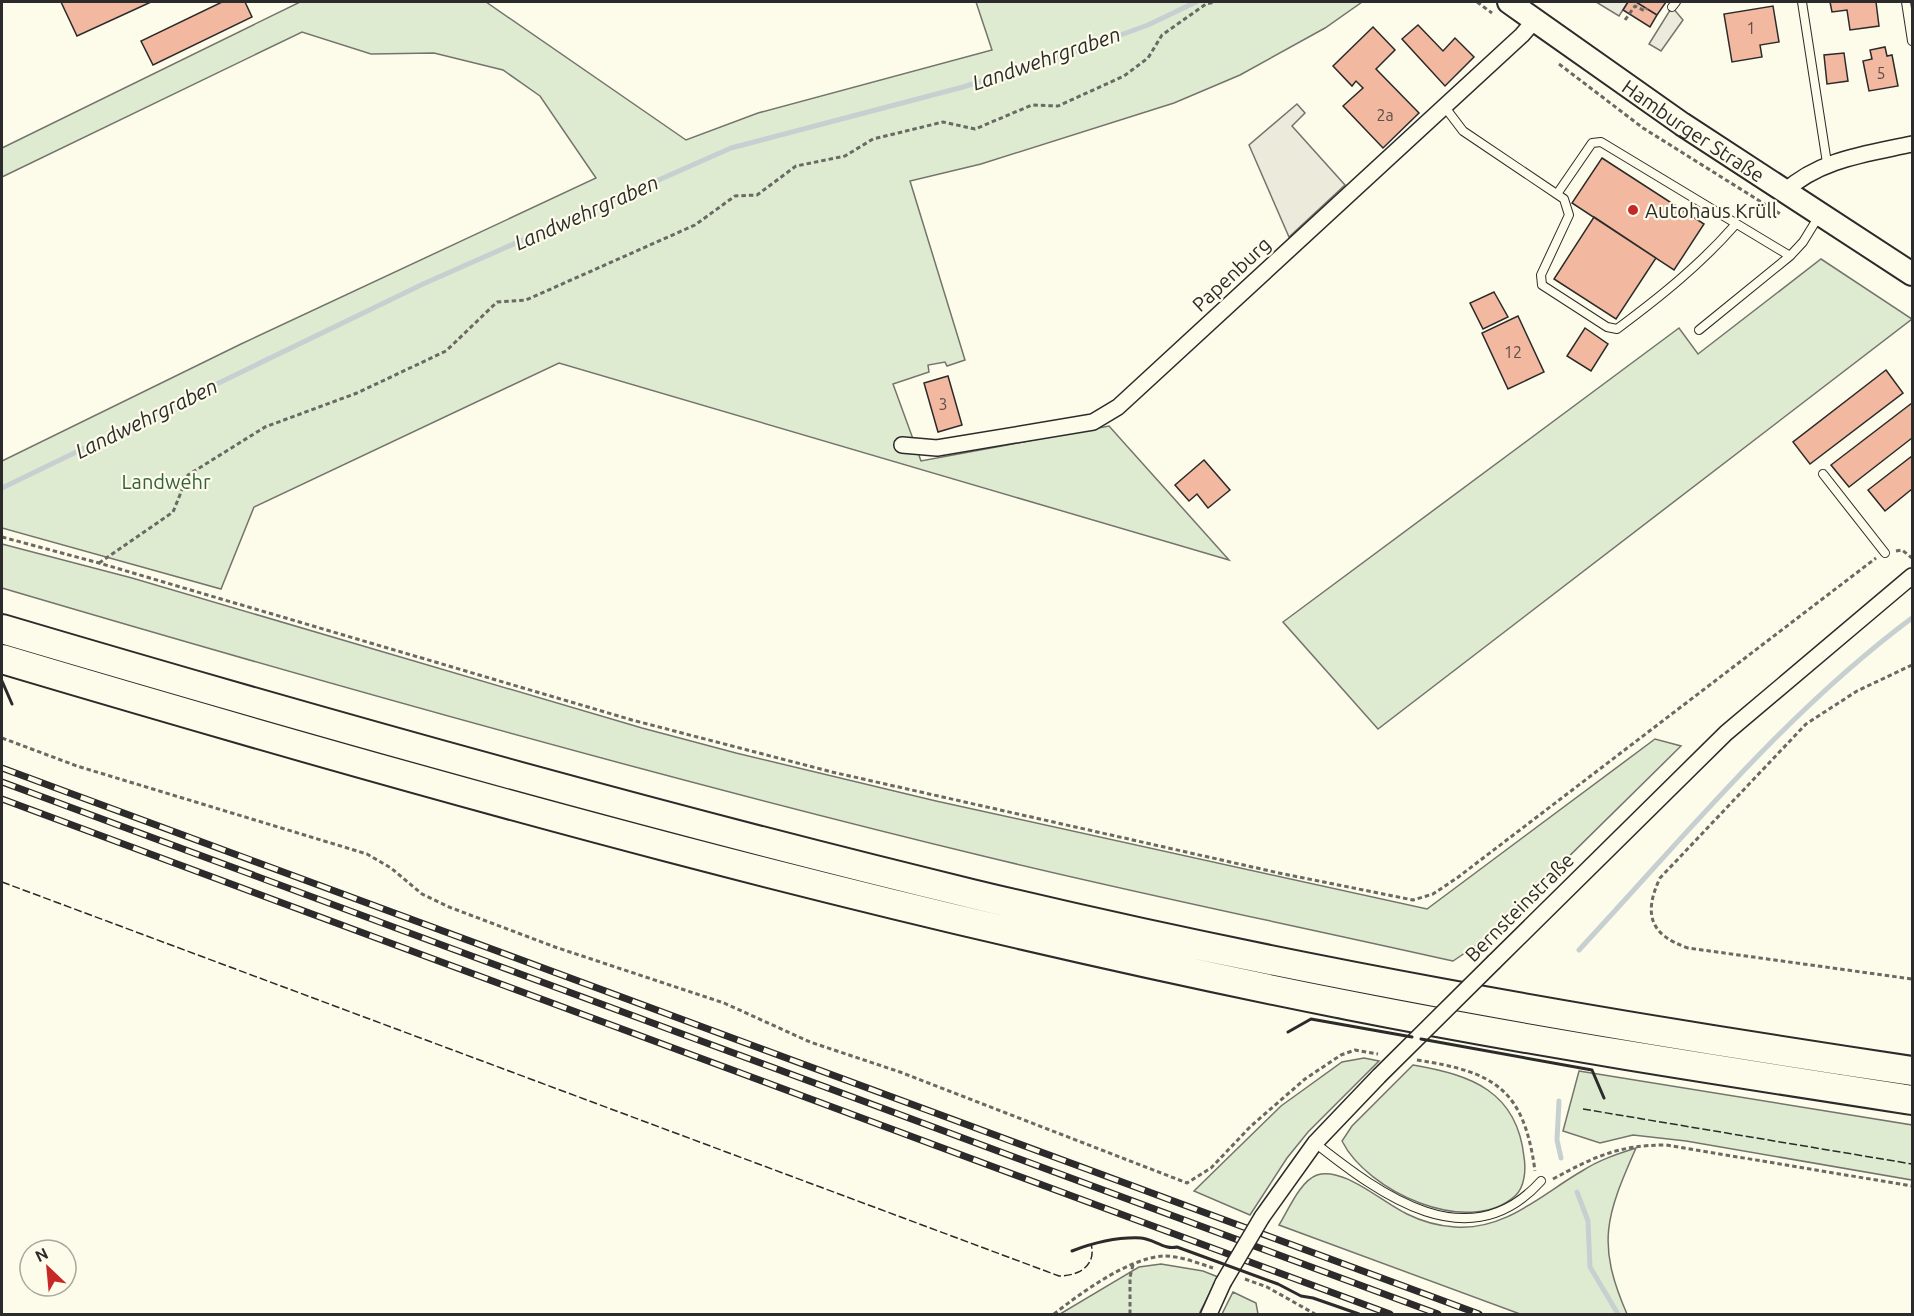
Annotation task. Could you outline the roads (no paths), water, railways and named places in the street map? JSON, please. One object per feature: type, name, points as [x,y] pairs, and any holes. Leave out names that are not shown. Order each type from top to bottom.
[{"type":"highway","points":[[2,629],[363,734],[644,810],[975,894],[1230,951],[1488,1002],[1753,1047],[1912,1071]]},
{"type":"highway","points":[[2,659],[355,761],[641,840],[965,920],[1228,980],[1465,1027],[1912,1100]]},
{"type":"main road","name":"Hamburger Straße","points":[[1509,2],[1784,192],[1912,274]]},
{"type":"street","name":"Papenburg","points":[[902,445],[937,448],[1093,422],[1110,412],[1522,35],[1535,20]]},
{"type":"street","points":[[1784,192],[1797,179],[1827,163],[1912,144]]},
{"type":"street","name":"Bernsteinstraße","points":[[1209,1314],[1223,1283],[1262,1216],[1315,1143],[1379,1076],[1726,733],[1912,576]]},
{"type":"lane","points":[[1802,2],[1827,163]]},
{"type":"lane","points":[[1906,2],[1912,41]]},
{"type":"lane","points":[[1444,106],[1463,131],[1557,194],[1568,205],[1569,215],[1541,275],[1542,285],[1607,327],[1617,329],[1684,277],[1735,225]]},
{"type":"lane","points":[[1557,194],[1592,144],[1601,142],[1735,225],[1790,256]]},
{"type":"lane","points":[[1699,330],[1790,256],[1803,242],[1820,215]]},
{"type":"lane","points":[[1823,474],[1885,553]]},
{"type":"lane","points":[[1315,1143],[1396,1200],[1422,1212],[1446,1218],[1485,1216],[1505,1211],[1524,1198],[1541,1181]]},
{"type":"waterway","name":"Landwehrgraben","points":[[2,488],[423,284],[731,148],[963,87],[1148,25],[1196,2]]},
{"type":"waterway","points":[[1579,950],[1738,776],[1780,734],[1866,654],[1912,618]]},
{"type":"waterway","points":[[1559,1101],[1557,1140],[1561,1158]]},
{"type":"waterway","points":[[1577,1192],[1588,1221],[1590,1267],[1618,1314]]},
{"type":"railway","points":[[2,768],[1479,1314]]},
{"type":"railway","points":[[2,782],[1438,1314]]},
{"type":"railway","points":[[2,799],[1390,1314]]},
{"type":"place","name":"Autohaus Krüll","points":[[1633,210]]},
{"type":"park label","name":"Landwehr","points":[[166,481]]}]
